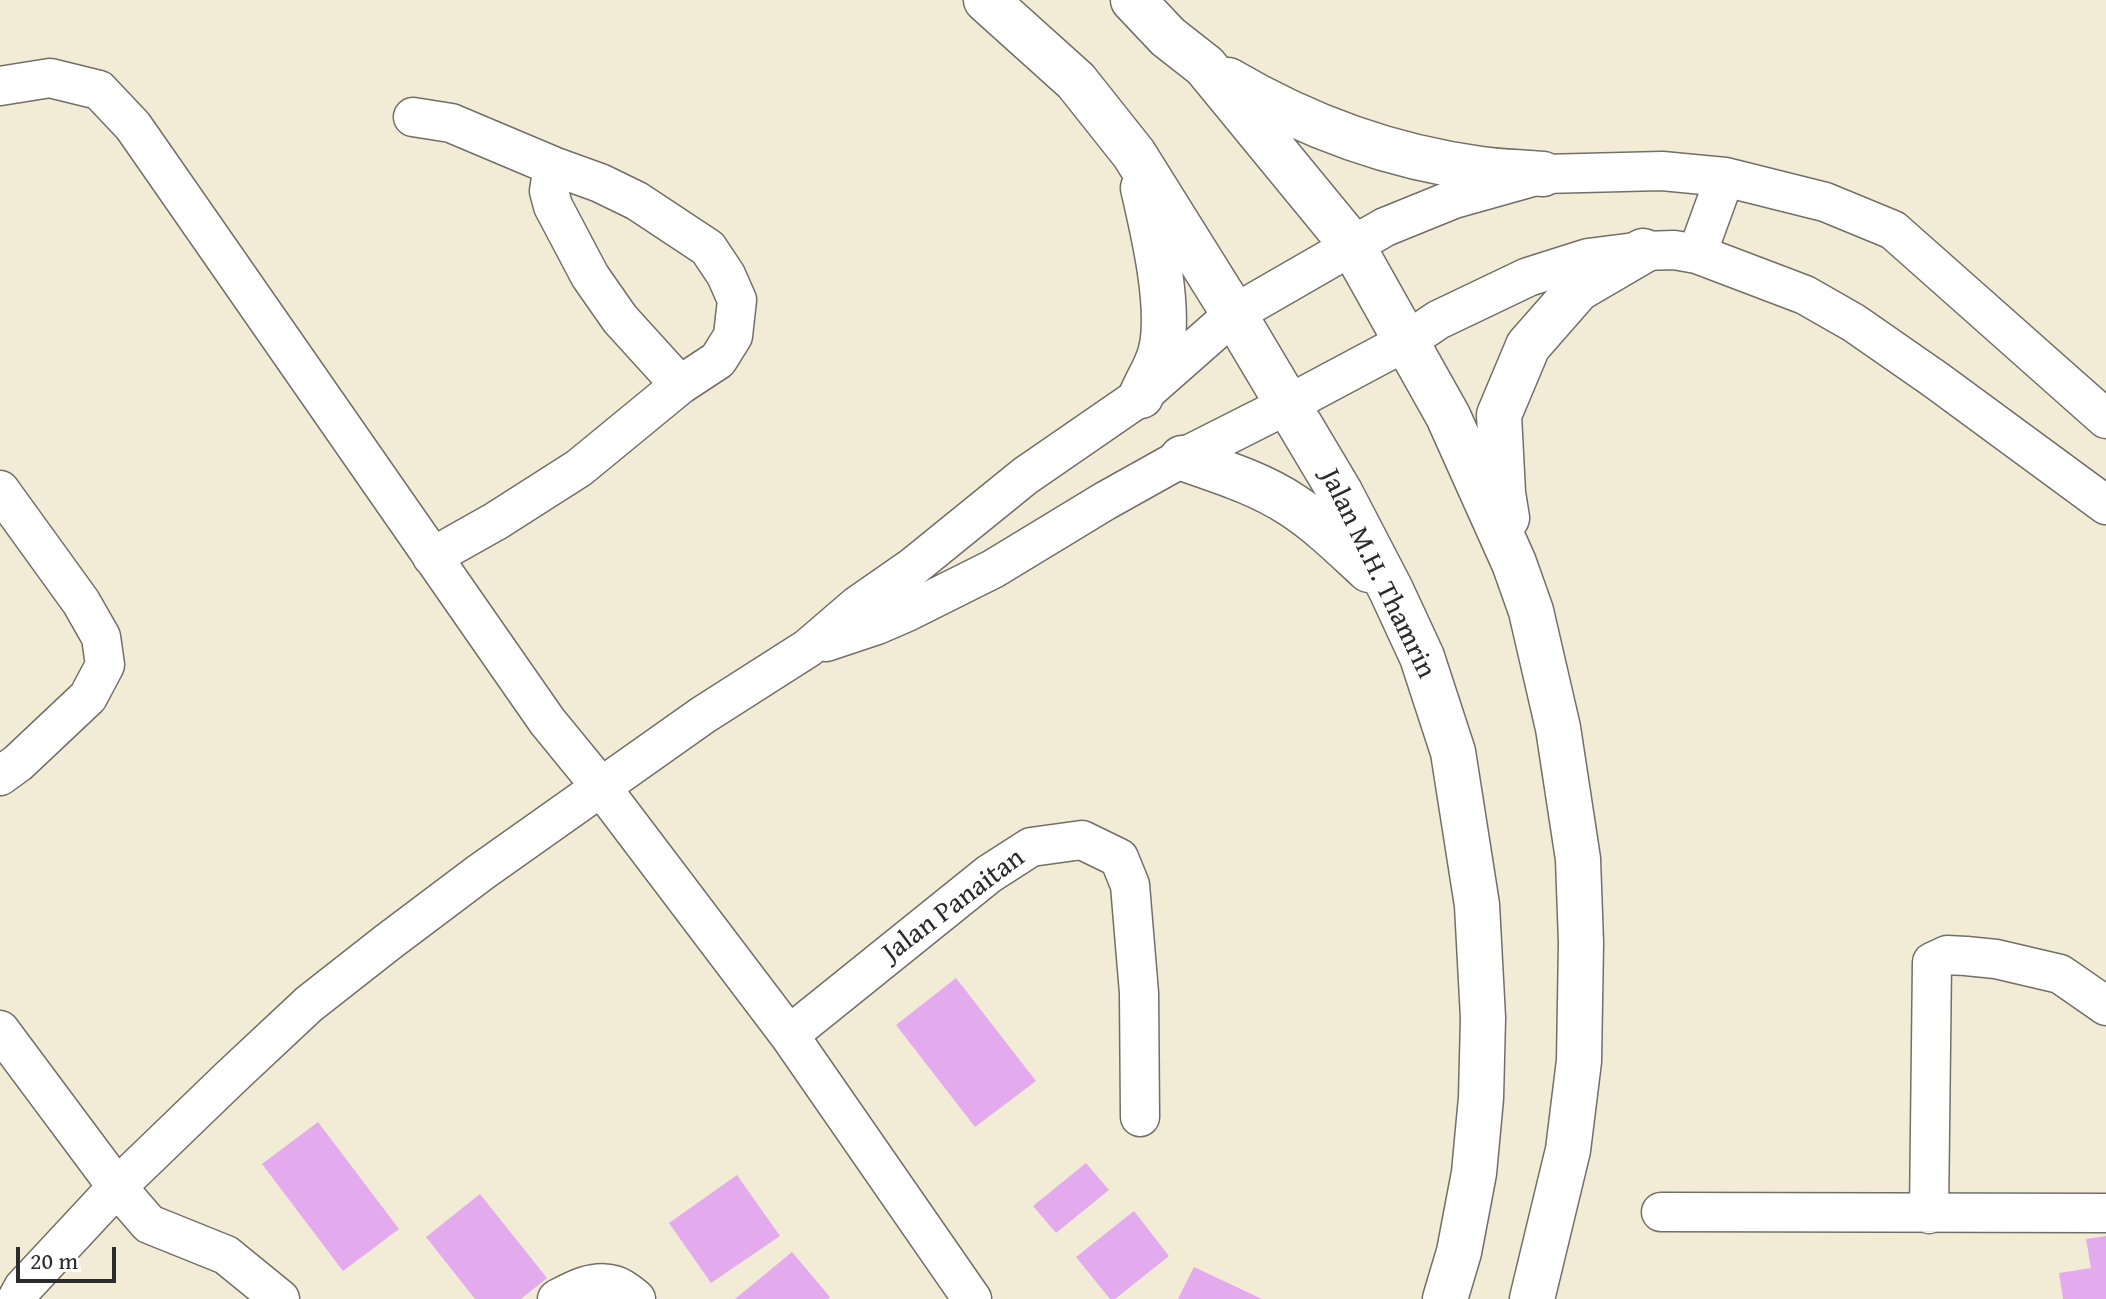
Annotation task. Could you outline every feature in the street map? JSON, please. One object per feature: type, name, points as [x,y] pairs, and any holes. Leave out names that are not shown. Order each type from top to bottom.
[{"type":"main road","name":"Jalan M.H. Thamrin","points":[[986,0],[1076,81],[1134,154],[1340,492],[1422,657],[1453,752],[1477,905],[1483,1018],[1481,1098],[1474,1173],[1459,1252],[1445,1299]]},
{"type":"main road","points":[[1133,0],[1168,37],[1205,66],[1256,97],[1310,123],[1366,144],[1424,159],[1483,169],[1543,174]]},
{"type":"main road","points":[[1205,66],[1352,245],[1448,416],[1514,563],[1531,611],[1558,728],[1578,859],[1581,943],[1579,1061],[1568,1150],[1532,1299]]},
{"type":"main road","points":[[1134,154],[1151,221],[1163,320],[1161,350],[1141,396]]},
{"type":"main road","points":[[1514,563],[1503,493],[1499,415],[1528,346],[1578,289],[1643,251]]},
{"type":"main road","points":[[1182,458],[1240,478],[1289,503],[1324,529],[1391,590]]},
{"type":"street","points":[[0,86],[50,78],[99,90],[133,126],[547,721],[601,787],[789,1035],[972,1299]]},
{"type":"street","points":[[413,117],[451,123],[637,201],[708,248],[726,275],[737,300],[733,336],[718,360],[680,385],[579,468],[432,557]]},
{"type":"street","points":[[553,166],[549,191],[553,206],[590,276],[620,319],[680,385]]},
{"type":"street","points":[[15,1295],[117,1187],[309,1004],[411,924],[703,715],[808,648],[858,605],[914,566],[1025,476],[1141,396],[1234,314],[1385,227],[1454,199],[1543,174],[1662,171],[1725,177],[1825,202],[1893,230],[2106,419]]},
{"type":"street","points":[[1697,254],[1725,177]]},
{"type":"street","points":[[808,648],[877,625],[993,569],[1182,458],[1407,341],[1438,320],[1528,277],[1588,258],[1643,251],[1674,250],[1697,254],[1805,295],[1854,323],[1936,380],[2106,505]]},
{"type":"street","points":[[0,490],[81,602],[101,637],[105,665],[88,697],[0,776]]},
{"type":"street","name":"Jalan Panaitan","points":[[789,1035],[989,874],[1031,847],[1082,840],[1119,858],[1130,885],[1139,993],[1140,1117]]},
{"type":"street","points":[[1929,1214],[1932,962],[1947,955],[1966,956],[1996,959],[2060,974],[2106,1006]]},
{"type":"street","points":[[0,1030],[117,1187],[149,1224],[226,1255],[280,1299]]},
{"type":"street","points":[[1661,1212],[2106,1213]]},
{"type":"street","points":[[557,1299],[597,1283],[616,1285],[636,1299]]},
{"type":"building","points":[[956,978],[1036,1081],[975,1127],[896,1025]]},
{"type":"building","points":[[318,1122],[399,1229],[343,1271],[262,1164]]},
{"type":"building","points":[[1086,1163],[1109,1190],[1056,1233],[1033,1206]]},
{"type":"building","points":[[737,1175],[780,1236],[711,1283],[669,1223]]},
{"type":"building","points":[[480,1194],[547,1278],[521,1299],[475,1299],[426,1237]]},
{"type":"building","points":[[1134,1211],[1169,1256],[1115,1299],[1110,1299],[1076,1257]]},
{"type":"building","points":[[2106,1236],[2106,1299],[2063,1299],[2059,1273],[2091,1268],[2086,1239]]},
{"type":"building","points":[[792,1252],[830,1297],[828,1299],[735,1299]]},
{"type":"building","points":[[1194,1267],[1262,1299],[1178,1299]]}]
